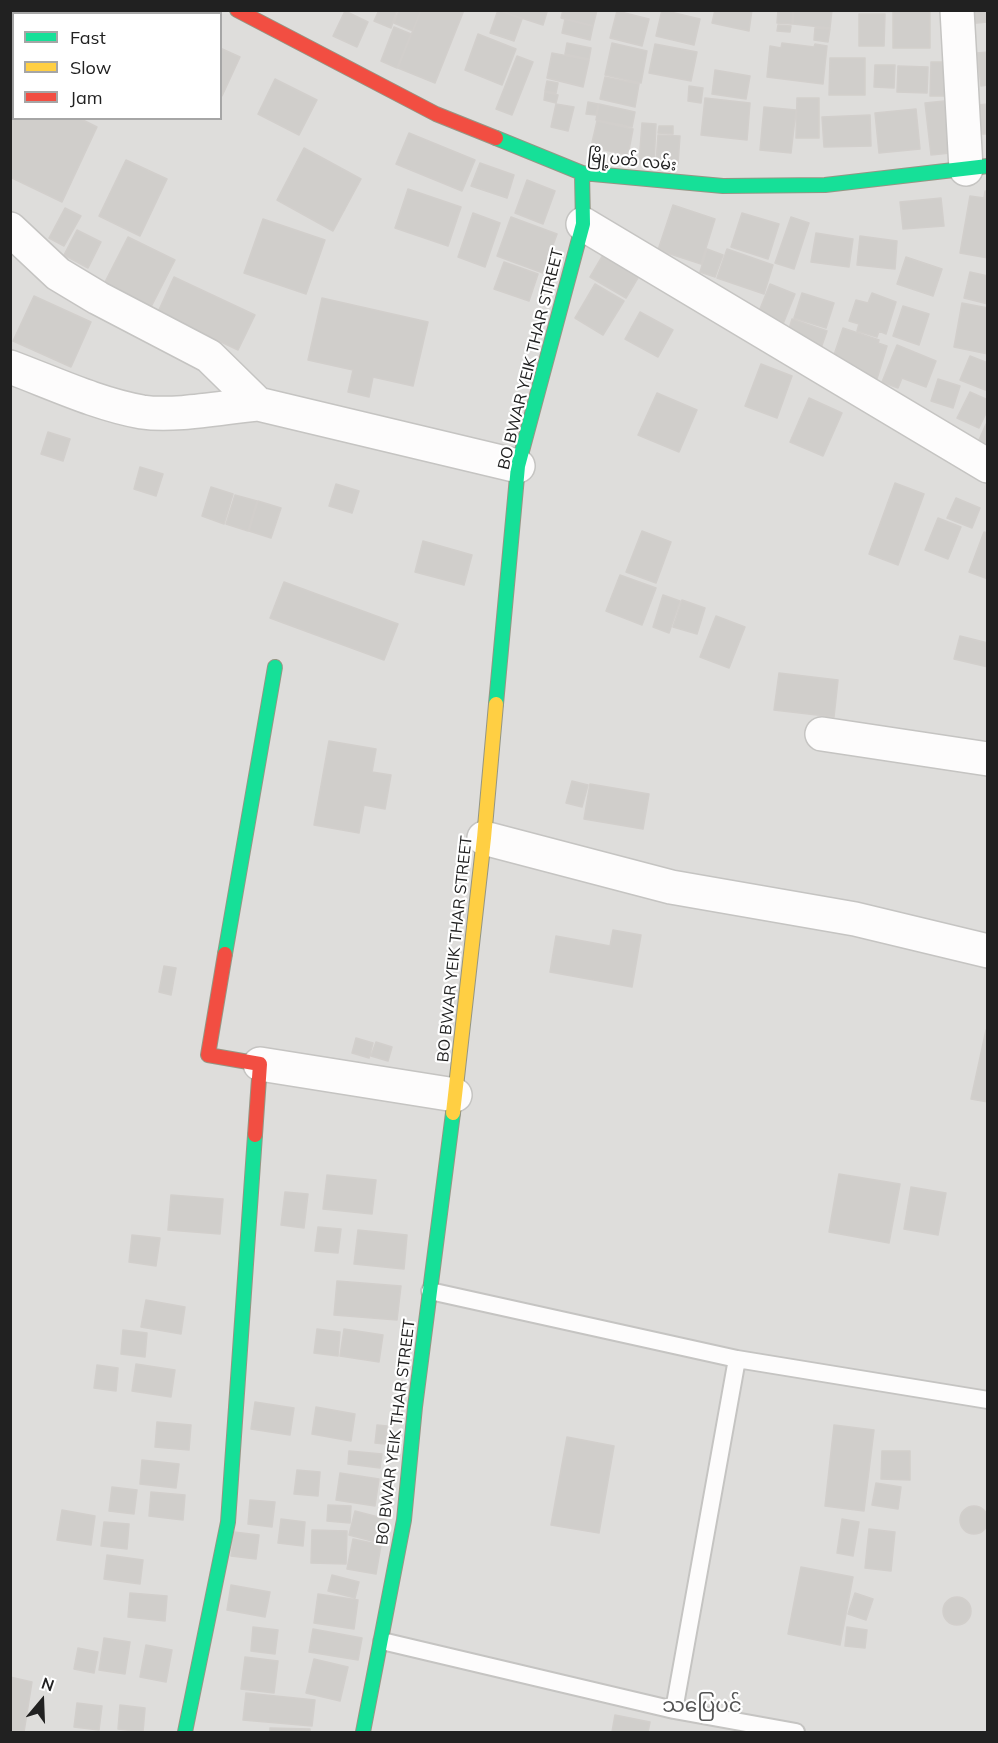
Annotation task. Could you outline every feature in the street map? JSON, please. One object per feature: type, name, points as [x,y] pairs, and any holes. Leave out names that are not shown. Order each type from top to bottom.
[{"type":"street","name":"မြို့ပတ် လမ်း","points":[[237,10],[436,114],[582,173],[723,186],[825,185],[977,168]]},
{"type":"street","points":[[957,10],[977,168]]},
{"type":"street","name":"BO BWAR YEIK THAR STREET","points":[[363,1732],[404,1520],[414,1407],[455,1095],[484,838],[518,466],[583,224],[582,173]]},
{"type":"street","points":[[583,224],[987,466]]},
{"type":"street","points":[[10,229],[58,274],[98,298],[209,356],[258,404]]},
{"type":"street","points":[[10,367],[98,400],[144,412],[178,412],[258,404],[518,466]]},
{"type":"street","points":[[275,667],[208,1055],[455,1095]]},
{"type":"street","points":[[822,734],[987,759]]},
{"type":"street","points":[[484,838],[671,887],[855,919],[987,951]]},
{"type":"street","points":[[185,1732],[228,1522],[260,1064]]},
{"type":"lane","points":[[430,1291],[737,1359],[987,1400]]},
{"type":"lane","points":[[674,1710],[737,1359]]},
{"type":"lane","points":[[382,1641],[674,1710],[796,1732]]},
{"type":"shaded area","points":[[11,11],[987,11],[987,1732],[11,1732]]},
{"type":"building","points":[[116,10],[155,11],[155,12],[115,12]]},
{"type":"building","points":[[379,10],[397,10],[391,28],[374,21]]},
{"type":"building","points":[[399,10],[421,10],[413,31],[394,23]]},
{"type":"building","points":[[421,10],[464,10],[435,83],[398,68]]},
{"type":"building","points":[[498,10],[522,19],[514,41],[490,33]]},
{"type":"building","points":[[507,10],[547,12],[543,25],[506,13]]},
{"type":"building","points":[[563,10],[597,10],[593,26],[561,18]]},
{"type":"building","points":[[662,10],[700,19],[694,45],[656,36]]},
{"type":"building","points":[[715,10],[752,10],[749,31],[712,23]]},
{"type":"building","points":[[778,10],[793,10],[792,24],[777,23]]},
{"type":"building","points":[[794,10],[832,10],[830,28],[793,24]]},
{"type":"building","points":[[893,10],[930,10],[930,48],[893,48]]},
{"type":"building","points":[[967,10],[986,10],[987,22],[967,24]]},
{"type":"building","points":[[345,11],[368,22],[357,47],[333,36]]},
{"type":"building","points":[[617,11],[649,19],[642,46],[610,38]]},
{"type":"building","points":[[859,14],[885,14],[884,46],[859,46]]},
{"type":"building","points":[[565,19],[593,26],[590,40],[562,33]]},
{"type":"building","points":[[778,25],[791,26],[790,32],[777,31]]},
{"type":"building","points":[[394,27],[411,34],[397,68],[381,61]]},
{"type":"building","points":[[815,28],[830,29],[828,42],[814,40]]},
{"type":"building","points":[[478,34],[516,49],[502,85],[465,70]]},
{"type":"building","points":[[567,43],[591,48],[589,59],[565,54]]},
{"type":"building","points":[[612,43],[647,51],[641,83],[605,75]]},
{"type":"building","points":[[782,43],[814,47],[815,44],[827,46],[823,84],[767,77],[770,46],[781,48]]},
{"type":"building","points":[[655,44],[697,52],[691,81],[649,73]]},
{"type":"building","points":[[10,48],[12,48],[12,86],[10,85]]},
{"type":"building","points":[[222,49],[240,57],[222,96]]},
{"type":"building","points":[[988,52],[988,85],[981,86],[977,53]]},
{"type":"building","points":[[552,53],[589,60],[583,87],[547,78]]},
{"type":"building","points":[[517,56],[533,62],[512,115],[496,109]]},
{"type":"building","points":[[830,58],[865,58],[865,95],[829,95]]},
{"type":"building","points":[[931,62],[952,62],[951,96],[930,96]]},
{"type":"building","points":[[875,65],[895,65],[894,88],[874,87]]},
{"type":"building","points":[[898,66],[928,67],[927,93],[897,92]]},
{"type":"building","points":[[715,70],[750,76],[746,99],[712,94]]},
{"type":"building","points":[[605,77],[639,84],[635,107],[600,99]]},
{"type":"building","points":[[275,79],[317,100],[299,135],[258,114]]},
{"type":"building","points":[[547,81],[558,83],[556,93],[545,91]]},
{"type":"building","points":[[689,86],[703,88],[701,103],[688,101]]},
{"type":"building","points":[[545,92],[558,95],[556,103],[544,100]]},
{"type":"building","points":[[705,98],[750,103],[747,140],[701,135]]},
{"type":"building","points":[[797,98],[819,98],[819,138],[796,138]]},
{"type":"building","points":[[954,100],[960,152],[931,155],[925,103]]},
{"type":"building","points":[[588,102],[598,104],[596,115],[586,114]]},
{"type":"building","points":[[556,104],[574,107],[568,131],[551,127]]},
{"type":"building","points":[[599,104],[635,112],[632,127],[596,120]]},
{"type":"building","points":[[988,104],[988,134],[982,134],[978,105]]},
{"type":"building","points":[[764,107],[796,110],[791,153],[760,150]]},
{"type":"building","points":[[916,109],[920,149],[879,153],[875,113]]},
{"type":"building","points":[[12,110],[12,120],[83,120],[97,127],[62,202],[10,177],[10,113]]},
{"type":"building","points":[[870,115],[871,146],[824,147],[822,117]]},
{"type":"building","points":[[597,121],[633,129],[628,155],[591,147]]},
{"type":"building","points":[[642,123],[656,124],[654,164],[639,163]]},
{"type":"building","points":[[659,126],[673,126],[673,134],[658,133]]},
{"type":"building","points":[[409,133],[475,160],[462,191],[396,164]]},
{"type":"building","points":[[658,135],[680,136],[678,164],[656,163]]},
{"type":"building","points":[[304,148],[361,179],[333,231],[277,200]]},
{"type":"building","points":[[126,160],[167,179],[140,236],[99,216]]},
{"type":"building","points":[[480,163],[514,175],[507,198],[471,186]]},
{"type":"building","points":[[527,180],[555,191],[543,224],[515,213]]},
{"type":"building","points":[[408,189],[461,207],[448,246],[395,228]]},
{"type":"building","points":[[985,191],[988,191],[988,258],[960,253],[970,196],[984,198]]},
{"type":"building","points":[[941,198],[944,226],[903,229],[900,202]]},
{"type":"building","points":[[673,205],[715,219],[701,264],[658,250]]},
{"type":"building","points":[[65,208],[81,216],[64,246],[49,238]]},
{"type":"building","points":[[473,213],[500,223],[485,267],[458,257]]},
{"type":"building","points":[[742,213],[779,224],[768,259],[731,247]]},
{"type":"building","points":[[511,217],[557,234],[543,273],[497,256]]},
{"type":"building","points":[[791,217],[809,223],[794,269],[775,263]]},
{"type":"building","points":[[263,219],[325,240],[306,294],[244,273]]},
{"type":"building","points":[[77,230],[101,242],[88,268],[64,255]]},
{"type":"building","points":[[816,233],[853,239],[849,267],[811,262]]},
{"type":"building","points":[[860,236],[897,241],[895,269],[857,265]]},
{"type":"building","points":[[128,237],[175,260],[151,307],[104,284]]},
{"type":"building","points":[[707,249],[723,255],[715,277],[700,272]]},
{"type":"building","points":[[727,249],[773,265],[764,294],[717,278]]},
{"type":"building","points":[[603,255],[639,276],[626,298],[590,277]]},
{"type":"building","points":[[906,257],[942,269],[933,296],[897,284]]},
{"type":"building","points":[[504,262],[538,274],[529,301],[494,289]]},
{"type":"building","points":[[970,272],[988,276],[988,304],[964,298]]},
{"type":"building","points":[[174,277],[255,315],[238,350],[158,312]]},
{"type":"building","points":[[595,284],[624,301],[603,335],[575,318]]},
{"type":"building","points":[[770,284],[795,294],[781,329],[756,319]]},
{"type":"building","points":[[802,293],[834,303],[826,328],[794,318]]},
{"type":"building","points":[[872,293],[896,302],[886,334],[879,331],[877,337],[857,331],[859,324],[849,321],[856,300],[868,303]]},
{"type":"building","points":[[34,296],[91,322],[71,367],[13,341]]},
{"type":"building","points":[[322,298],[428,322],[413,386],[373,377],[369,397],[348,392],[353,370],[308,360]]},
{"type":"building","points":[[962,303],[988,308],[988,354],[954,347]]},
{"type":"building","points":[[903,306],[929,314],[919,345],[893,336]]},
{"type":"building","points":[[640,312],[673,330],[658,357],[625,339]]},
{"type":"building","points":[[792,319],[827,331],[820,351],[786,339]]},
{"type":"building","points":[[843,328],[879,340],[878,343],[887,346],[876,382],[837,369],[841,358],[834,355]]},
{"type":"building","points":[[897,345],[936,361],[926,387],[902,378],[898,388],[882,382]]},
{"type":"building","points":[[970,356],[988,363],[988,391],[960,380]]},
{"type":"building","points":[[761,364],[792,376],[777,418],[745,406]]},
{"type":"building","points":[[938,379],[960,386],[953,408],[931,401]]},
{"type":"building","points":[[970,392],[988,400],[988,409],[979,428],[957,418]]},
{"type":"building","points":[[657,393],[697,410],[679,452],[638,435]]},
{"type":"building","points":[[809,398],[842,413],[823,456],[790,442]]},
{"type":"building","points":[[988,424],[988,452],[976,447]]},
{"type":"building","points":[[48,432],[70,439],[63,461],[41,454]]},
{"type":"building","points":[[140,467],[163,474],[156,496],[134,489]]},
{"type":"building","points":[[895,483],[924,494],[898,565],[869,554]]},
{"type":"building","points":[[336,484],[359,491],[352,513],[329,506]]},
{"type":"building","points":[[211,487],[233,494],[224,524],[202,516]]},
{"type":"building","points":[[235,495],[257,501],[248,531],[226,524]]},
{"type":"building","points":[[956,498],[980,508],[972,528],[947,518]]},
{"type":"building","points":[[258,501],[281,508],[271,538],[249,531]]},
{"type":"building","points":[[938,518],[961,527],[948,559],[925,550]]},
{"type":"building","points":[[642,531],[671,542],[656,583],[626,572]]},
{"type":"building","points":[[984,532],[988,533],[988,579],[969,572]]},
{"type":"building","points":[[423,541],[472,555],[464,585],[415,572]]},
{"type":"building","points":[[620,575],[656,588],[642,625],[606,611]]},
{"type":"building","points":[[284,582],[398,624],[384,660],[270,618]]},
{"type":"building","points":[[663,595],[680,601],[669,633],[653,627]]},
{"type":"building","points":[[682,600],[705,608],[697,634],[673,627]]},
{"type":"building","points":[[716,616],[745,627],[729,668],[700,657]]},
{"type":"building","points":[[960,636],[988,643],[988,667],[954,659]]},
{"type":"building","points":[[779,673],[838,680],[834,717],[774,710]]},
{"type":"building","points":[[329,741],[376,749],[372,772],[391,775],[385,809],[364,805],[359,833],[314,825]]},
{"type":"building","points":[[572,781],[588,785],[582,807],[566,803]]},
{"type":"building","points":[[590,784],[649,794],[643,829],[584,819]]},
{"type":"building","points":[[613,930],[641,935],[632,987],[550,972],[556,936],[610,946]]},
{"type":"building","points":[[164,966],[176,968],[171,995],[159,992]]},
{"type":"building","points":[[986,1030],[988,1030],[988,1102],[971,1099]]},
{"type":"building","points":[[356,1038],[373,1043],[369,1058],[352,1053]]},
{"type":"building","points":[[376,1042],[392,1047],[388,1061],[371,1056]]},
{"type":"building","points":[[839,1174],[900,1184],[889,1243],[829,1232]]},
{"type":"building","points":[[327,1175],[376,1180],[372,1214],[323,1209]]},
{"type":"building","points":[[911,1187],[946,1193],[938,1235],[904,1229]]},
{"type":"building","points":[[285,1192],[308,1194],[304,1228],[281,1225]]},
{"type":"building","points":[[171,1195],[223,1199],[220,1234],[168,1230]]},
{"type":"building","points":[[318,1227],[341,1229],[338,1253],[315,1251]]},
{"type":"building","points":[[358,1230],[407,1235],[404,1269],[354,1264]]},
{"type":"building","points":[[132,1235],[160,1238],[156,1266],[129,1262]]},
{"type":"building","points":[[337,1281],[401,1286],[397,1320],[334,1315]]},
{"type":"building","points":[[146,1300],[185,1307],[181,1334],[141,1327]]},
{"type":"building","points":[[317,1329],[340,1332],[338,1356],[314,1353]]},
{"type":"building","points":[[344,1329],[383,1335],[379,1362],[340,1356]]},
{"type":"building","points":[[123,1330],[147,1333],[145,1357],[121,1354]]},
{"type":"building","points":[[136,1364],[175,1370],[171,1397],[132,1391]]},
{"type":"building","points":[[97,1365],[118,1368],[116,1391],[94,1388]]},
{"type":"building","points":[[255,1402],[294,1408],[290,1435],[251,1429]]},
{"type":"building","points":[[316,1407],[355,1414],[351,1441],[312,1434]]},
{"type":"building","points":[[157,1422],[191,1425],[189,1450],[155,1447]]},
{"type":"building","points":[[377,1425],[387,1426],[385,1444],[375,1443]]},
{"type":"building","points":[[834,1425],[874,1430],[864,1511],[825,1506]]},
{"type":"building","points":[[567,1437],[614,1446],[599,1533],[551,1525]]},
{"type":"building","points":[[349,1451],[382,1454],[380,1468],[348,1464]]},
{"type":"building","points":[[882,1451],[910,1451],[910,1480],[881,1479]]},
{"type":"building","points":[[142,1460],[179,1464],[176,1488],[140,1484]]},
{"type":"building","points":[[297,1470],[320,1472],[318,1496],[294,1494]]},
{"type":"building","points":[[340,1473],[379,1479],[375,1506],[336,1500]]},
{"type":"building","points":[[876,1483],[901,1487],[898,1509],[872,1505]]},
{"type":"building","points":[[112,1487],[137,1490],[134,1514],[109,1511]]},
{"type":"building","points":[[151,1492],[185,1495],[183,1520],[149,1516]]},
{"type":"building","points":[[250,1500],[275,1502],[272,1527],[248,1524]]},
{"type":"building","points":[[328,1505],[351,1506],[350,1523],[327,1521]]},
{"type":"building","points":[[974,1506],[984,1510],[988,1520],[984,1530],[974,1534],[964,1530],[960,1520],[964,1510]]},
{"type":"building","points":[[62,1510],[95,1516],[91,1545],[57,1540]]},
{"type":"building","points":[[355,1511],[386,1519],[380,1543],[349,1535]]},
{"type":"building","points":[[281,1519],[305,1522],[303,1546],[278,1543]]},
{"type":"building","points":[[842,1519],[859,1522],[853,1556],[837,1553]]},
{"type":"building","points":[[104,1522],[129,1524],[127,1549],[101,1546]]},
{"type":"building","points":[[869,1529],[895,1532],[891,1571],[865,1568]]},
{"type":"building","points":[[312,1530],[347,1531],[346,1564],[311,1563]]},
{"type":"building","points":[[234,1532],[259,1535],[256,1559],[231,1556]]},
{"type":"building","points":[[353,1539],[381,1545],[376,1574],[347,1569]]},
{"type":"building","points":[[107,1555],[143,1560],[140,1584],[104,1579]]},
{"type":"building","points":[[801,1567],[853,1577],[840,1645],[788,1634]]},
{"type":"building","points":[[332,1575],[359,1582],[355,1598],[328,1591]]},
{"type":"building","points":[[231,1585],[270,1592],[265,1617],[227,1610]]},
{"type":"building","points":[[130,1593],[167,1596],[165,1621],[128,1617]]},
{"type":"building","points":[[855,1593],[873,1599],[866,1620],[848,1614]]},
{"type":"building","points":[[318,1594],[358,1600],[354,1629],[314,1623]]},
{"type":"building","points":[[957,1597],[967,1601],[971,1611],[967,1621],[957,1625],[947,1621],[943,1611],[947,1601]]},
{"type":"building","points":[[253,1627],[278,1630],[275,1654],[251,1651]]},
{"type":"building","points":[[847,1627],[867,1630],[865,1648],[845,1646]]},
{"type":"building","points":[[313,1629],[362,1638],[358,1660],[309,1652]]},
{"type":"building","points":[[104,1638],[130,1642],[125,1674],[99,1670]]},
{"type":"building","points":[[146,1645],[172,1650],[166,1682],[140,1677]]},
{"type":"building","points":[[78,1648],[98,1652],[94,1673],[74,1669]]},
{"type":"building","points":[[245,1657],[278,1661],[274,1693],[241,1689]]},
{"type":"building","points":[[314,1659],[348,1667],[340,1701],[306,1693]]},
{"type":"building","points":[[10,1677],[32,1682],[24,1732],[10,1732]]},
{"type":"building","points":[[246,1693],[315,1700],[312,1726],[243,1720]]},
{"type":"building","points":[[77,1703],[102,1706],[99,1730],[74,1727]]},
{"type":"building","points":[[120,1705],[145,1708],[143,1732],[118,1729]]},
{"type":"building","points":[[615,1715],[650,1722],[648,1732],[612,1732]]},
{"type":"building","points":[[270,1728],[310,1729],[310,1732],[270,1732]]},
{"type":"traffic: fast","points":[[496,138],[582,173],[723,186],[825,185],[988,166]]},
{"type":"traffic: fast","points":[[496,704],[518,466],[583,224],[582,173]]},
{"type":"traffic: fast","points":[[225,954],[275,667]]},
{"type":"traffic: fast","points":[[363,1732],[404,1520],[415,1407],[453,1113]]},
{"type":"traffic: fast","points":[[185,1732],[228,1522],[255,1135]]},
{"type":"traffic: slow","points":[[453,1113],[484,838],[496,704]]},
{"type":"traffic: jam","points":[[237,10],[436,114],[496,138]]},
{"type":"traffic: jam","points":[[225,954],[208,1055],[260,1064],[255,1135]]},
{"type":"district","name":"သပြေပင်","points":[[702,1706]]}]
